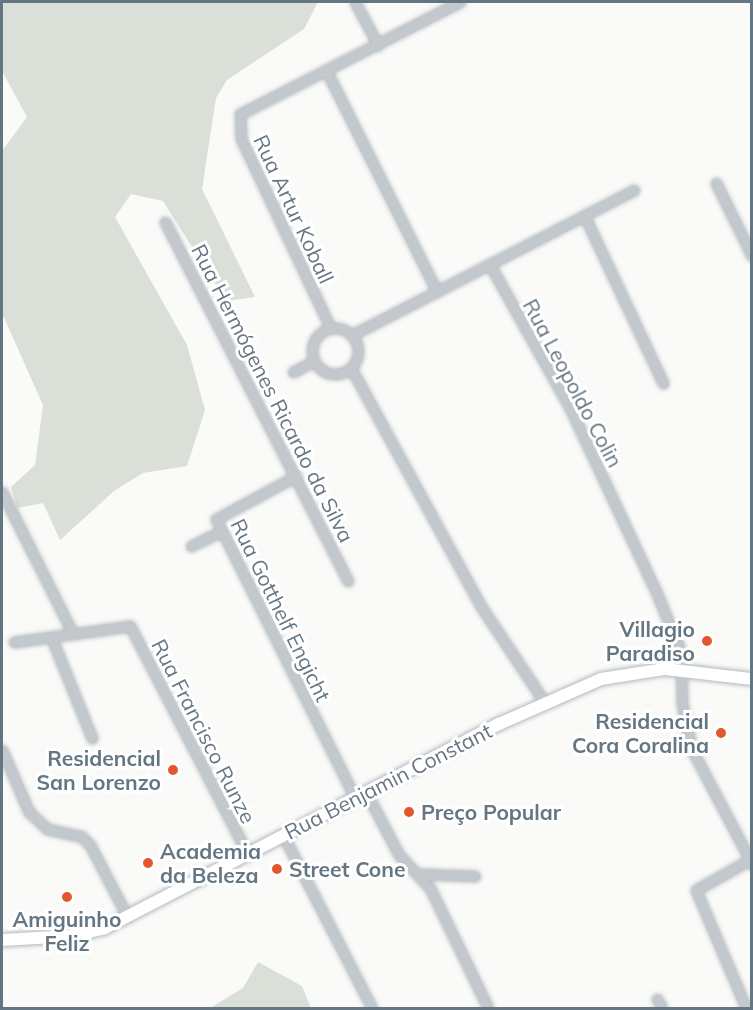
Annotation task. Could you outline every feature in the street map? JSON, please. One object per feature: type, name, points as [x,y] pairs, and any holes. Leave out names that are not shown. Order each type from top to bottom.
[{"type":"main road","name":"Rua Benjamin Constant","points":[[2,939],[87,934],[128,918],[366,792],[544,703],[601,679],[682,670],[752,680]]},
{"type":"street","points":[[355,2],[378,45]]},
{"type":"street","name":"Rua Artur Koball","points":[[330,327],[236,124],[249,106],[378,45],[460,2]]},
{"type":"street","points":[[326,70],[437,292]]},
{"type":"street","points":[[716,183],[752,256]]},
{"type":"street","points":[[314,361],[312,344],[330,327],[352,335],[634,190]]},
{"type":"street","points":[[585,215],[663,383]]},
{"type":"street","name":"Rua Hermógenes Ricardo da Silva","points":[[165,222],[348,581]]},
{"type":"street","name":"Rua Leopoldo Colin","points":[[490,265],[609,489],[681,652],[682,704],[692,750],[750,862]]},
{"type":"street","points":[[314,361],[335,374],[351,368],[358,352],[352,335]]},
{"type":"street","points":[[293,372],[314,361]]},
{"type":"street","points":[[351,368],[482,608],[544,703]]},
{"type":"street","name":"Rua Gotthelf Engicht","points":[[296,476],[221,514],[216,519],[218,533],[355,798]]},
{"type":"street","points":[[2,492],[73,634],[52,639],[14,642]]},
{"type":"street","points":[[191,546],[218,533]]},
{"type":"street","name":"Rua Francisco Runze","points":[[73,634],[130,626],[247,853]]},
{"type":"street","points":[[52,639],[92,738]]},
{"type":"street","points":[[2,750],[29,812],[47,829],[81,836],[90,845],[128,918]]},
{"type":"street","points":[[366,792],[399,855],[419,874],[488,1008]]},
{"type":"street","points":[[283,835],[372,1008]]},
{"type":"street","points":[[746,1008],[696,890],[750,862]]},
{"type":"street","points":[[419,874],[475,876]]},
{"type":"shaded area","points":[[2,2],[318,2],[304,29],[227,80],[216,98],[202,189],[255,297],[226,301],[163,201],[131,194],[115,217],[187,345],[205,410],[187,466],[143,473],[114,491],[60,540],[43,503],[17,508],[11,487],[35,465],[43,405],[2,313],[2,151],[27,117],[2,71]]},
{"type":"shaded area","points":[[258,962],[302,986],[311,1008],[210,1008],[243,988]]},
{"type":"place","name":"Villagio Paradiso","points":[[707,641]]},
{"type":"place","name":"Residencial Cora Coralina","points":[[721,733]]},
{"type":"place","name":"Residencial San Lorenzo","points":[[173,770]]},
{"type":"place","name":"Preço Popular","points":[[409,812]]},
{"type":"place","name":"Academia da Beleza","points":[[148,863]]},
{"type":"place","name":"Street Cone","points":[[277,869]]},
{"type":"place","name":"Amiguinho Feliz","points":[[67,897]]}]
